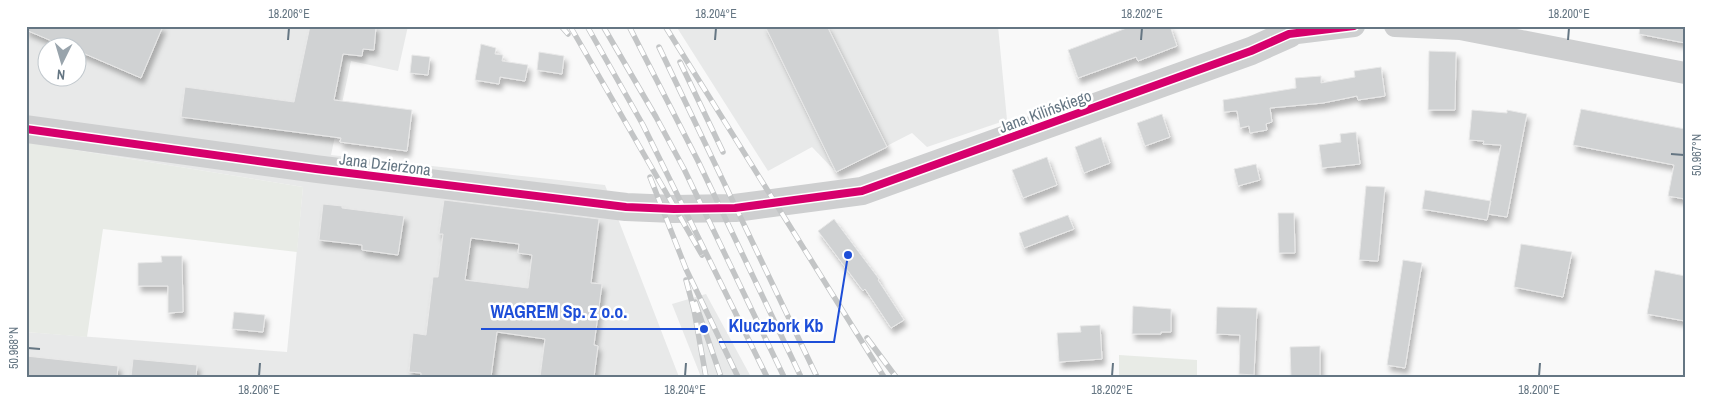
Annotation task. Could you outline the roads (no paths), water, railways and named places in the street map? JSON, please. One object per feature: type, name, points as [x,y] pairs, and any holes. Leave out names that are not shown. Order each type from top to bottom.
[{"type":"street","name":"Jana Kilińskiego","points":[[742,207],[862,191],[1251,51],[1292,30],[1354,26]]},
{"type":"street","points":[[1395,26],[1460,29],[1685,73]]},
{"type":"street","name":"Jana Dzierżona","points":[[26,129],[316,169],[626,208],[686,209],[742,207]]},
{"type":"railway","points":[[561,26],[568,34]]},
{"type":"railway","points":[[570,26],[702,255]]},
{"type":"railway","points":[[587,26],[643,125],[767,377]]},
{"type":"railway","points":[[603,26],[684,169],[784,377]]},
{"type":"railway","points":[[629,26],[698,161],[801,377]]},
{"type":"railway","points":[[665,26],[884,377]]},
{"type":"railway","points":[[659,47],[817,377]]},
{"type":"railway","points":[[680,62],[723,152]]},
{"type":"railway","points":[[650,177],[686,269],[738,377]]},
{"type":"railway","points":[[686,280],[694,310],[706,377]]},
{"type":"railway","points":[[695,302],[721,377]]},
{"type":"railway","points":[[867,338],[896,377]]},
{"type":"place","name":"Kluczbork Kb","points":[[848,255]]},
{"type":"place","name":"WAGREM Sp. z o.o.","points":[[704,329]]}]
